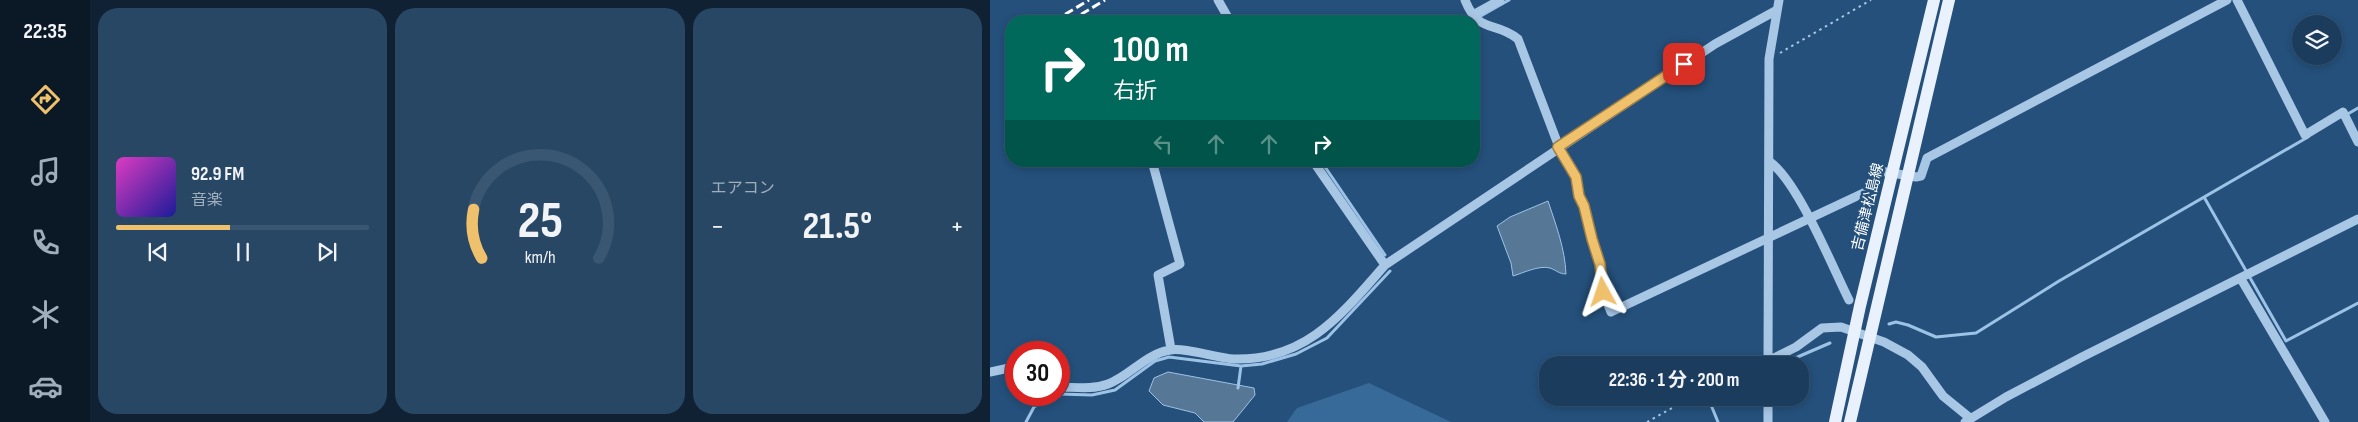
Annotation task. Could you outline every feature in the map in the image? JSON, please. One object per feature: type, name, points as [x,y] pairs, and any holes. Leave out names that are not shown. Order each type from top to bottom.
[{"type":"main road","name":"吉備津松島線","points":[[1835,422],[1934,0]]},
{"type":"main road","name":"吉備津松島線","points":[[1850,422],[1949,0]]},
{"type":"street","points":[[1218,0],[1227,15]]},
{"type":"street","points":[[1465,0],[1473,15]]},
{"type":"street","points":[[1479,15],[1500,0]]},
{"type":"street","points":[[1768,356],[1770,59],[1779,0]]},
{"type":"street","points":[[1480,20],[1512,34],[1518,39],[1558,147],[1576,177],[1579,196],[1584,206],[1600,264],[1603,292],[1611,312],[1872,189],[1880,171],[1920,176],[1927,158],[2227,0]]},
{"type":"street","points":[[2237,0],[2305,134],[2343,112],[2358,142]]},
{"type":"street","points":[[1070,387],[1095,388],[1110,384],[1150,357],[1171,349],[1233,359],[1252,358],[1302,345],[1326,327],[1348,306],[1385,265],[1558,147],[1715,44],[1777,10]]},
{"type":"street","points":[[1770,162],[1780,170],[1809,218],[1849,300]]},
{"type":"street","points":[[1154,167],[1180,264],[1158,275],[1171,349]]},
{"type":"street","points":[[1317,167],[1385,265]]},
{"type":"street","points":[[1781,356],[1796,348],[1822,328],[1841,327],[1870,336],[1908,355],[1922,366],[1943,396],[1968,420],[2082,357],[2358,219]]},
{"type":"street","points":[[2246,276],[2325,422]]},
{"type":"street","points":[[990,372],[1005,369]]},
{"type":"street","points":[[1768,406],[1768,422]]},
{"type":"path","points":[[1770,59],[1871,0]]},
{"type":"path","points":[[1647,422],[1676,406]]},
{"type":"shaded area","points":[[1548,201],[1562,246],[1566,274],[1546,267],[1536,268],[1513,276],[1511,263],[1497,226],[1510,217]]},
{"type":"shaded area","points":[[1168,372],[1254,388],[1255,395],[1233,422],[1204,422],[1195,413],[1163,405],[1149,391],[1154,378]]},
{"type":"shaded area","points":[[1369,383],[1451,422],[1287,422],[1297,408]]},
{"type":"waterway","points":[[1480,16],[1509,0]]},
{"type":"waterway","points":[[2346,115],[2358,108]]},
{"type":"waterway","points":[[1889,324],[1896,322],[1908,325],[1936,337],[1976,333],[2059,281],[2308,137]]},
{"type":"waterway","points":[[1325,167],[1385,255]]},
{"type":"waterway","points":[[2204,197],[2286,341],[2358,303]]},
{"type":"waterway","points":[[1070,394],[1092,395],[1115,390],[1155,361],[1169,357],[1241,366],[1262,364],[1296,354],[1327,338],[1390,271]]},
{"type":"waterway","points":[[1800,356],[1830,343]]},
{"type":"waterway","points":[[1238,388],[1241,366]]},
{"type":"waterway","points":[[1026,422],[1036,406]]},
{"type":"waterway","points":[[1711,406],[1718,422]]},
{"type":"railway","points":[[1064,15],[1089,0]]},
{"type":"railway","points":[[1080,15],[1105,0]]},
{"type":"route","points":[[1603,292],[1600,264],[1584,206],[1579,196],[1576,177],[1558,147],[1684,64]]}]
